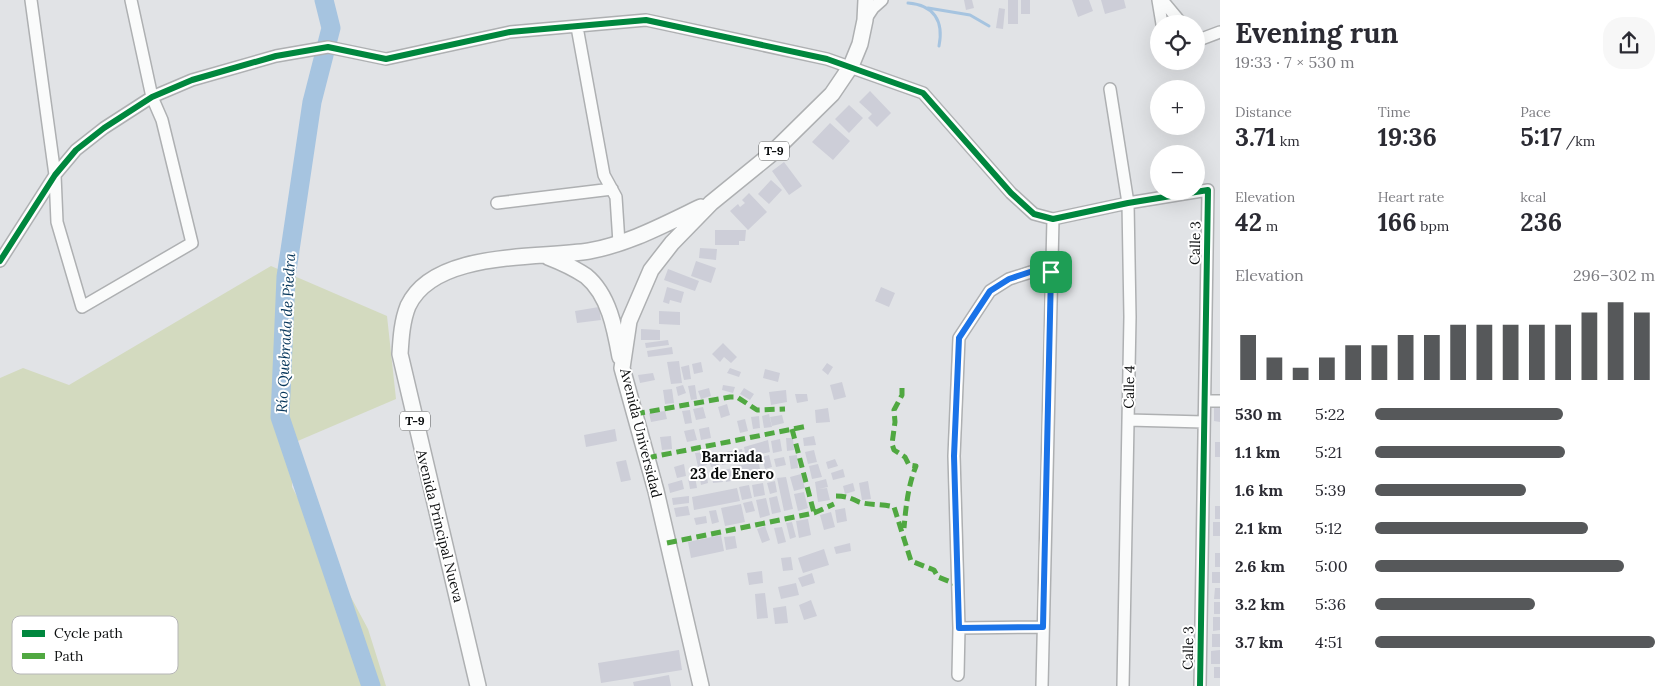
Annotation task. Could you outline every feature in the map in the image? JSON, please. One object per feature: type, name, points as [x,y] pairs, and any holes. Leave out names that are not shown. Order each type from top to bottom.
[{"type":"highway","name":"T-9","points":[[711,203],[777,148],[832,94],[851,66],[860,44],[865,20],[866,0]]},
{"type":"highway","name":"Avenida Principal Nueva","points":[[478,686],[401,362],[402,326],[409,305],[422,287],[453,268],[496,259],[546,256],[590,250],[619,243],[632,239],[711,203]]},
{"type":"highway","name":"Avenida Universidad","points":[[701,686],[656,491],[622,368],[629,321],[650,270],[672,243],[711,203]]},
{"type":"highway","name":"T-9","points":[[546,256],[586,277],[596,287],[604,299],[610,314],[622,368]]},
{"type":"street","points":[[31,0],[55,175],[57,222],[82,307],[192,243],[162,120],[152,97],[131,0]]},
{"type":"street","points":[[865,20],[882,0]]},
{"type":"street","points":[[1163,15],[1164,1]]},
{"type":"street","points":[[1164,1],[1175,15]]},
{"type":"street","points":[[1,256],[55,175],[76,150],[104,128],[152,97],[192,80],[276,56],[328,48],[386,59],[510,32],[646,20],[770,46],[851,66],[924,92],[1017,198],[1034,214],[1053,219],[1042,686]]},
{"type":"street","points":[[577,27],[604,174],[616,197],[619,243]]},
{"type":"street","points":[[1205,38],[1220,32]]},
{"type":"street","name":"Calle 4","points":[[1110,89],[1128,203],[1130,317],[1123,686]]},
{"type":"street","points":[[497,203],[612,189]]},
{"type":"street","name":"Calle 3","points":[[1053,219],[1128,203],[1214,189],[1204,422],[1200,686]]},
{"type":"street","points":[[958,675],[959,628],[954,456],[959,338],[990,291],[1009,279],[1030,272],[1051,272]]},
{"type":"street","points":[[1205,401],[1220,401]]},
{"type":"street","points":[[1128,420],[1204,422]]},
{"type":"street","points":[[959,628],[1043,627]]},
{"type":"green space","points":[[271,266],[387,316],[396,399],[293,443],[292,487],[368,629],[386,686],[0,686],[0,378],[23,368],[69,385]]},
{"type":"building","points":[[964,0],[972,0],[974,8],[966,10]]},
{"type":"building","points":[[1008,0],[1018,0],[1018,24],[1008,24]]},
{"type":"building","points":[[1021,0],[1030,0],[1030,14],[1021,14]]},
{"type":"building","points":[[1072,0],[1089,0],[1093,11],[1078,17]]},
{"type":"building","points":[[1101,0],[1124,0],[1126,8],[1105,14]]},
{"type":"building","points":[[999,8],[1005,9],[1003,29],[996,28]]},
{"type":"building","points":[[870,91],[891,113],[877,127],[868,118],[872,114],[859,102]]},
{"type":"building","points":[[849,105],[863,118],[849,133],[835,119]]},
{"type":"building","points":[[830,123],[850,141],[833,160],[812,142]]},
{"type":"building","points":[[784,162],[802,186],[789,195],[772,171]]},
{"type":"building","points":[[771,180],[782,190],[769,204],[758,194]]},
{"type":"building","points":[[749,193],[767,212],[748,230],[730,211],[738,204],[740,207],[745,203],[742,200]]},
{"type":"building","points":[[715,230],[746,230],[745,241],[739,241],[739,245],[715,245]]},
{"type":"building","points":[[700,248],[717,249],[716,260],[699,258]]},
{"type":"building","points":[[696,261],[716,268],[711,283],[691,276]]},
{"type":"building","points":[[668,269],[699,281],[695,291],[664,280]]},
{"type":"building","points":[[667,287],[684,292],[681,303],[670,300],[669,304],[663,302]]},
{"type":"building","points":[[881,287],[895,293],[889,307],[875,301]]},
{"type":"building","points":[[599,307],[601,320],[577,323],[575,311]]},
{"type":"building","points":[[659,311],[680,312],[680,325],[659,324]]},
{"type":"building","points":[[641,329],[660,330],[660,340],[641,340]]},
{"type":"building","points":[[668,340],[669,345],[646,348],[645,343]]},
{"type":"building","points":[[723,343],[737,357],[731,363],[724,357],[720,362],[712,354]]},
{"type":"building","points":[[672,347],[673,354],[648,357],[647,351]]},
{"type":"building","points":[[679,361],[682,383],[671,384],[667,362]]},
{"type":"building","points":[[701,362],[703,372],[694,374],[692,364]]},
{"type":"building","points":[[827,363],[833,367],[828,375],[822,370]]},
{"type":"building","points":[[689,365],[691,379],[684,380],[681,367]]},
{"type":"building","points":[[730,368],[741,372],[739,377],[727,373]]},
{"type":"building","points":[[765,369],[780,373],[778,382],[763,378]]},
{"type":"building","points":[[653,373],[655,380],[640,383],[638,375]]},
{"type":"building","points":[[842,382],[846,397],[834,400],[830,385]]},
{"type":"building","points":[[683,385],[686,393],[678,396],[676,387]]},
{"type":"building","points":[[695,385],[697,399],[691,400],[688,386]]},
{"type":"building","points":[[723,385],[735,387],[733,393],[722,390]]},
{"type":"building","points":[[709,388],[711,396],[701,399],[698,391]]},
{"type":"building","points":[[744,388],[754,394],[750,400],[740,394]]},
{"type":"building","points":[[672,389],[674,403],[665,404],[663,390]]},
{"type":"building","points":[[786,390],[787,402],[771,405],[769,392]]},
{"type":"building","points":[[795,394],[807,394],[808,401],[797,403]]},
{"type":"building","points":[[727,404],[730,415],[721,418],[718,407]]},
{"type":"building","points":[[703,407],[706,418],[696,420],[693,409]]},
{"type":"building","points":[[828,408],[830,422],[816,423],[815,410]]},
{"type":"building","points":[[1214,408],[1220,408],[1220,422],[1214,421]]},
{"type":"building","points":[[690,410],[692,423],[685,424],[682,411]]},
{"type":"building","points":[[665,411],[667,419],[651,422],[649,413]]},
{"type":"building","points":[[769,414],[772,427],[764,428],[762,416]]},
{"type":"building","points":[[782,415],[784,423],[772,426],[770,417]]},
{"type":"building","points":[[759,416],[760,428],[753,429],[751,417]]},
{"type":"building","points":[[745,419],[748,431],[740,433],[737,421]]},
{"type":"building","points":[[709,427],[711,438],[701,440],[699,429]]},
{"type":"building","points":[[615,429],[617,441],[586,447],[584,435]]},
{"type":"building","points":[[694,429],[697,440],[687,442],[684,431]]},
{"type":"building","points":[[671,436],[672,449],[662,450],[660,437]]},
{"type":"building","points":[[814,436],[816,445],[804,446],[803,438]]},
{"type":"building","points":[[786,438],[793,438],[794,450],[787,451]]},
{"type":"building","points":[[780,439],[782,451],[773,453],[771,441]]},
{"type":"building","points":[[768,440],[770,452],[757,455],[761,474],[738,479],[736,466],[747,464],[744,447]]},
{"type":"building","points":[[1215,442],[1220,442],[1220,457],[1215,457]]},
{"type":"building","points":[[742,449],[744,461],[722,465],[720,453]]},
{"type":"building","points":[[814,450],[817,462],[808,464],[805,452]]},
{"type":"building","points":[[704,452],[707,465],[698,467],[695,453]]},
{"type":"building","points":[[716,453],[719,465],[711,467],[708,455]]},
{"type":"building","points":[[769,455],[772,467],[765,469],[762,457]]},
{"type":"building","points":[[797,455],[798,468],[791,469],[789,456]]},
{"type":"building","points":[[784,457],[786,465],[776,467],[774,459]]},
{"type":"building","points":[[835,459],[838,466],[828,469],[826,462]]},
{"type":"building","points":[[626,460],[631,480],[621,482],[616,462]]},
{"type":"building","points":[[684,464],[686,476],[677,478],[674,467]]},
{"type":"building","points":[[818,464],[822,477],[812,479],[809,466]]},
{"type":"building","points":[[733,468],[736,480],[726,482],[723,470]]},
{"type":"building","points":[[843,469],[845,477],[833,480],[831,473]]},
{"type":"building","points":[[720,470],[723,482],[713,483],[711,472]]},
{"type":"building","points":[[706,472],[708,483],[701,485],[699,473]]},
{"type":"building","points":[[801,474],[805,488],[794,491],[790,477]]},
{"type":"building","points":[[695,476],[697,488],[690,489],[688,478]]},
{"type":"building","points":[[786,477],[793,509],[784,511],[777,478]]},
{"type":"building","points":[[826,479],[828,487],[819,489],[827,488],[830,500],[818,502],[815,482]]},
{"type":"building","points":[[682,480],[684,489],[670,493],[668,484]]},
{"type":"building","points":[[775,481],[777,492],[770,494],[767,483]]},
{"type":"building","points":[[868,481],[871,499],[862,500],[859,483]]},
{"type":"building","points":[[763,483],[765,495],[754,497],[752,485]]},
{"type":"building","points":[[853,483],[855,491],[845,494],[843,486]]},
{"type":"building","points":[[749,485],[752,498],[742,500],[739,487]]},
{"type":"building","points":[[737,488],[740,501],[694,510],[692,497]]},
{"type":"building","points":[[804,492],[808,508],[798,511],[794,494]]},
{"type":"building","points":[[689,496],[689,503],[673,505],[672,498]]},
{"type":"building","points":[[777,496],[781,512],[772,514],[769,498]]},
{"type":"building","points":[[766,498],[770,515],[760,518],[756,500]]},
{"type":"building","points":[[752,501],[755,511],[746,513],[743,503]]},
{"type":"building","points":[[741,504],[745,522],[725,526],[721,508]]},
{"type":"building","points":[[688,506],[690,515],[676,517],[674,508]]},
{"type":"building","points":[[1215,506],[1220,506],[1220,519],[1215,519]]},
{"type":"building","points":[[845,508],[847,521],[837,523],[835,510]]},
{"type":"building","points":[[716,510],[719,522],[712,524],[709,511]]},
{"type":"building","points":[[831,512],[835,527],[824,530],[820,515]]},
{"type":"building","points":[[706,516],[707,523],[696,525],[694,518]]},
{"type":"building","points":[[808,519],[811,535],[799,538],[796,521]]},
{"type":"building","points":[[792,522],[796,537],[790,539],[786,523]]},
{"type":"building","points":[[1213,522],[1220,522],[1220,536],[1213,536]]},
{"type":"building","points":[[765,526],[770,540],[762,543],[757,529]]},
{"type":"building","points":[[782,527],[786,542],[778,544],[774,528]]},
{"type":"building","points":[[721,535],[724,551],[691,558],[688,542]]},
{"type":"building","points":[[735,536],[737,548],[726,550],[724,537]]},
{"type":"building","points":[[850,543],[851,551],[836,554],[834,547]]},
{"type":"building","points":[[824,549],[829,565],[803,573],[798,558]]},
{"type":"building","points":[[1215,553],[1220,553],[1220,567],[1215,567]]},
{"type":"building","points":[[791,557],[793,570],[783,571],[781,558]]},
{"type":"building","points":[[762,571],[763,583],[749,585],[747,573]]},
{"type":"building","points":[[1212,572],[1220,572],[1220,583],[1212,583]]},
{"type":"building","points":[[812,573],[815,583],[802,587],[798,578]]},
{"type":"building","points":[[796,583],[799,595],[781,599],[778,587]]},
{"type":"building","points":[[1215,588],[1220,588],[1220,599],[1214,599]]},
{"type":"building","points":[[765,593],[768,618],[757,619],[755,594]]},
{"type":"building","points":[[811,600],[817,616],[804,620],[799,605]]},
{"type":"building","points":[[1214,602],[1220,602],[1220,614],[1214,614]]},
{"type":"building","points":[[786,606],[788,623],[775,624],[773,608]]},
{"type":"building","points":[[1213,617],[1220,617],[1220,630],[1213,631]]},
{"type":"building","points":[[1212,634],[1220,634],[1220,647],[1212,647]]},
{"type":"building","points":[[679,650],[682,670],[601,683],[598,663]]},
{"type":"building","points":[[1220,650],[1220,664],[1211,664],[1211,651]]},
{"type":"building","points":[[1214,667],[1220,667],[1220,678],[1214,678]]},
{"type":"building","points":[[669,675],[671,686],[634,686],[633,682]]},
{"type":"waterway","name":"Río Quebrada de Piedra","points":[[324,0],[331,28],[312,102],[286,277],[280,417],[371,686]]},
{"type":"waterway","points":[[908,3],[925,7],[935,16],[940,29],[939,46]]},
{"type":"waterway","points":[[928,8],[970,15],[989,26]]},
{"type":"marked path","points":[[902,388],[902,395],[894,410],[895,422],[892,444],[894,450],[905,457],[909,465],[916,466],[909,489],[904,528]]},
{"type":"marked path","points":[[635,414],[730,397],[737,397],[757,410],[785,409]]},
{"type":"marked path","points":[[647,458],[808,426]]},
{"type":"marked path","points":[[792,429],[814,513]]},
{"type":"marked path","points":[[836,496],[848,497],[862,503],[894,507],[911,561],[934,570],[938,577],[958,585]]},
{"type":"marked path","points":[[667,543],[814,513],[834,504]]},
{"type":"cycle path","points":[[0,261],[55,175],[76,150],[104,128],[152,97],[192,80],[276,56],[328,47],[386,59],[510,32],[646,20],[827,59],[923,93],[1011,193],[1034,214],[1053,219],[1128,203],[1208,190],[1200,686]]},
{"type":"district","name":"Barriada 23 de Enero","points":[[732,466]]},
{"type":"route","points":[[1030,272],[1051,272],[1043,627],[959,628],[954,456],[959,338],[990,291],[1009,279],[1030,272]]}]
